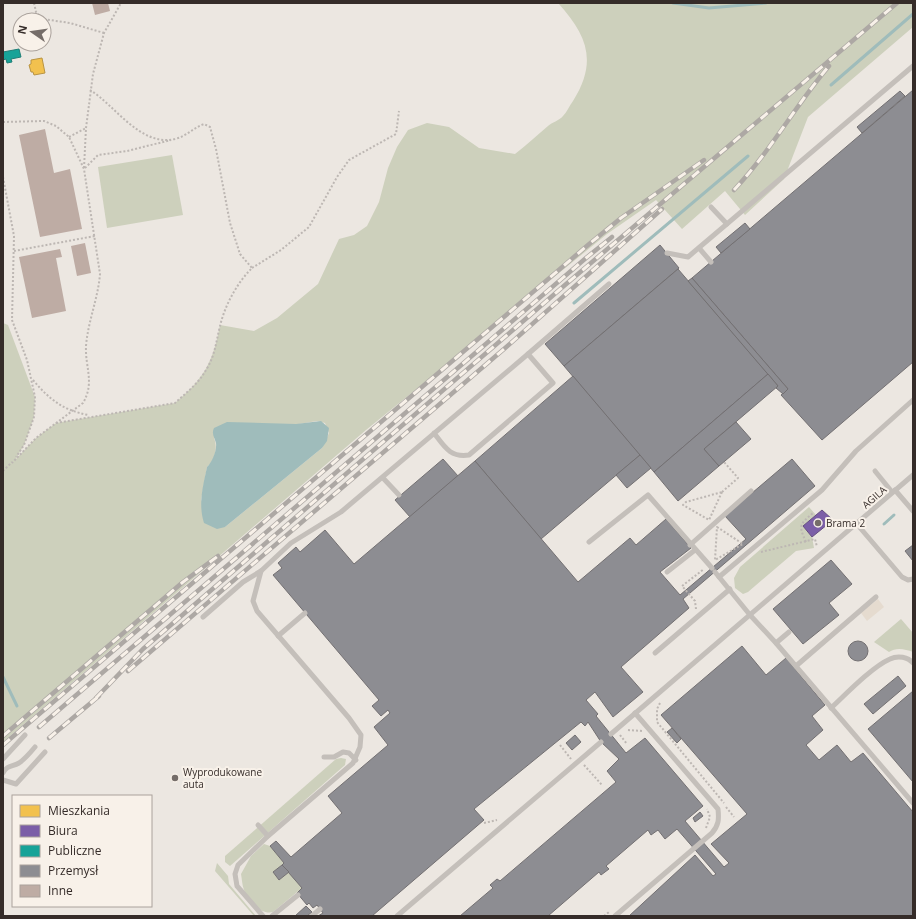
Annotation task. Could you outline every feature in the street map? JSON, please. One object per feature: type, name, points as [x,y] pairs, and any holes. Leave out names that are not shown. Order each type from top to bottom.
[{"type":"lane","points":[[667,253],[688,257],[913,66]]},
{"type":"lane","points":[[711,206],[727,224]]},
{"type":"lane","points":[[699,248],[710,262]]},
{"type":"lane","points":[[203,617],[243,582],[262,571],[291,543],[341,512],[609,284]]},
{"type":"lane","points":[[434,433],[447,451],[461,456],[469,455],[553,383],[528,354]]},
{"type":"lane","points":[[719,577],[822,490],[856,451],[913,400]]},
{"type":"lane","points":[[875,471],[913,511]]},
{"type":"lane","name":"AGILA","points":[[610,734],[913,475]]},
{"type":"lane","points":[[382,478],[399,495]]},
{"type":"lane","points":[[690,545],[751,491]]},
{"type":"lane","points":[[589,542],[648,496],[690,545],[714,570],[750,615],[796,666],[913,803]]},
{"type":"lane","points":[[856,523],[902,577],[908,580],[913,579]]},
{"type":"lane","points":[[667,572],[695,550]]},
{"type":"lane","points":[[262,571],[253,601],[257,611],[357,727],[361,735],[356,760],[268,836],[238,865],[235,874],[237,886],[263,916]]},
{"type":"lane","points":[[655,653],[730,589]]},
{"type":"lane","points":[[796,666],[876,597]]},
{"type":"lane","points":[[278,636],[305,613]]},
{"type":"lane","points":[[776,643],[789,632]]},
{"type":"lane","points":[[831,708],[878,667],[891,658],[901,657],[913,663]]},
{"type":"lane","points":[[615,916],[712,833],[717,828],[719,820],[718,809],[635,713]]},
{"type":"lane","points":[[3,759],[24,735]]},
{"type":"lane","points":[[397,916],[601,742]]},
{"type":"lane","points":[[3,772],[9,766],[24,759],[35,747]]},
{"type":"lane","points":[[4,779],[16,784],[45,752]]},
{"type":"lane","points":[[324,757],[334,757],[343,752],[349,753],[356,760]]},
{"type":"lane","points":[[258,825],[268,836]]},
{"type":"lane","points":[[272,916],[298,895]]},
{"type":"lane","points":[[312,916],[320,909]]},
{"type":"path","points":[[34,3],[36,12],[43,19],[70,23],[104,32]]},
{"type":"path","points":[[3,471],[36,438],[83,403],[88,394],[90,385],[86,348],[89,326],[99,291],[100,274],[84,169],[86,128],[93,74],[104,32],[121,3]]},
{"type":"path","points":[[90,90],[101,97],[133,127],[152,138],[173,140]]},
{"type":"path","points":[[56,423],[90,416],[128,412],[175,403],[189,391],[206,370],[216,350],[220,325],[240,281],[252,268],[281,250],[309,226],[337,177],[349,160],[396,134],[400,111]]},
{"type":"path","points":[[3,122],[44,120],[56,126],[69,137],[84,169]]},
{"type":"path","points":[[84,169],[98,155],[127,151],[173,140],[188,135],[197,126],[204,124],[210,127],[216,149],[230,223],[240,254],[252,268]]},
{"type":"path","points":[[69,137],[86,128]]},
{"type":"path","points":[[3,177],[14,236],[12,320],[28,360],[35,397],[34,417],[24,445],[12,463]]},
{"type":"path","points":[[3,194],[7,198]]},
{"type":"path","points":[[14,251],[95,236]]},
{"type":"path","points":[[32,379],[54,401],[71,411],[90,416]]},
{"type":"path","points":[[722,492],[686,502],[683,505],[709,520],[722,492],[738,478],[724,462]]},
{"type":"path","points":[[806,542],[800,530],[801,523],[813,512]]},
{"type":"path","points":[[717,527],[743,544],[715,560],[715,553],[717,527]]},
{"type":"path","points":[[758,552],[815,540],[817,547]]},
{"type":"path","points":[[696,610],[695,601],[682,586],[704,569]]},
{"type":"path","points":[[657,722],[722,798],[727,810],[734,817]]},
{"type":"path","points":[[626,730],[642,731]]},
{"type":"path","points":[[620,735],[627,744]]},
{"type":"path","points":[[560,745],[575,764]]},
{"type":"path","points":[[584,766],[602,785]]},
{"type":"path","points":[[705,829],[710,817],[708,810]]},
{"type":"green space","points":[[558,3],[913,3],[913,27],[808,117],[784,179],[745,215],[725,191],[682,229],[656,200],[607,234],[366,430],[3,742],[3,323],[8,325],[35,397],[34,417],[24,445],[15,460],[36,438],[56,423],[175,403],[193,386],[206,369],[214,349],[220,325],[254,331],[277,318],[318,284],[339,239],[354,235],[367,226],[379,202],[388,168],[397,147],[408,130],[427,123],[449,127],[479,148],[515,154],[550,125],[561,118],[566,113],[581,87],[587,61],[586,49],[582,38],[568,15]],"holes":[[[317,421],[325,423],[329,433],[322,448],[225,527],[201,500],[207,467],[215,454],[216,446],[214,438]]]},
{"type":"green space","points":[[172,155],[183,215],[107,228],[98,167]]},
{"type":"green space","points":[[809,507],[816,515],[803,526],[812,537],[814,548],[796,551],[748,592],[743,594],[735,588],[734,578],[740,567]]},
{"type":"green space","points":[[901,619],[913,633],[913,652],[895,649],[889,652],[874,642]]},
{"type":"green space","points":[[336,759],[346,759],[345,765],[230,866],[225,862],[225,856]]},
{"type":"green space","points":[[264,844],[270,846],[284,863],[273,872],[279,880],[289,872],[302,888],[273,912],[264,911],[252,903],[242,884],[241,874],[251,856]]},
{"type":"green space","points":[[217,863],[228,876],[229,884],[256,916],[254,916],[215,871]]},
{"type":"shaded area","points":[[878,599],[884,607],[867,621],[861,613]]},
{"type":"water","points":[[321,421],[329,428],[327,441],[322,448],[225,527],[217,529],[204,523],[201,502],[207,467],[216,449],[213,434],[214,428],[227,422],[296,424]]},
{"type":"building: Mieszkania","points":[[42,58],[45,73],[34,75],[33,72],[31,72],[29,65],[31,64],[31,60]]},
{"type":"building: Biura","name":"Brama 2","points":[[822,510],[833,520],[812,537],[803,526]]},
{"type":"building: Publiczne","points":[[12,50],[12,52],[20,52],[21,57],[11,59],[12,62],[7,63],[6,59],[3,60],[3,52]]},
{"type":"building: Przemysł","points":[[913,90],[913,362],[822,440],[781,395],[788,389],[692,278]]},
{"type":"building: Przemysł","points":[[900,91],[905,96],[862,133],[857,127]]},
{"type":"building: Przemysł","points":[[745,223],[750,229],[721,253],[716,247]]},
{"type":"building: Przemysł","points":[[660,245],[679,268],[564,366],[545,344]]},
{"type":"building: Przemysł","points":[[678,269],[768,374],[654,472],[564,366]]},
{"type":"building: Przemysł","points":[[692,278],[788,389],[783,394],[776,388],[778,386],[688,281]]},
{"type":"building: Przemysł","points":[[768,374],[778,386],[704,449],[719,466],[678,501],[654,472]]},
{"type":"building: Przemysł","points":[[573,376],[640,455],[541,539],[475,461]]},
{"type":"building: Przemysł","points":[[736,422],[751,439],[719,466],[704,449]]},
{"type":"building: Przemysł","points":[[640,455],[651,468],[627,488],[616,475]]},
{"type":"building: Przemysł","points":[[443,459],[458,476],[410,517],[395,500]]},
{"type":"building: Przemysł","points":[[792,459],[815,486],[683,599],[689,608],[621,667],[643,692],[613,717],[595,692],[586,700],[598,714],[596,716],[626,753],[645,738],[703,806],[685,821],[724,867],[729,863],[711,844],[747,814],[661,715],[742,646],[766,675],[786,658],[825,705],[812,716],[823,730],[806,745],[819,760],[837,745],[851,762],[863,753],[913,812],[913,916],[629,916],[695,855],[713,876],[716,874],[677,829],[665,839],[658,830],[651,835],[648,830],[606,866],[609,869],[601,875],[599,872],[548,916],[460,916],[493,888],[490,885],[497,879],[500,881],[616,782],[607,771],[619,759],[601,742],[588,722],[585,726],[581,722],[474,809],[484,820],[372,916],[318,916],[323,913],[317,905],[313,908],[309,903],[307,905],[297,893],[302,888],[282,865],[284,863],[270,846],[276,841],[291,857],[342,813],[328,796],[388,745],[374,727],[390,713],[388,710],[381,716],[372,706],[379,700],[273,575],[282,568],[278,563],[296,547],[300,552],[325,530],[354,564],[475,461],[578,582],[630,538],[636,545],[666,519],[691,548],[660,572],[680,595],[746,539],[725,516]]},
{"type":"building: Przemysł","points":[[913,545],[913,561],[905,551]]},
{"type":"building: Przemysł","points":[[831,560],[852,584],[829,603],[839,615],[803,644],[773,609]]},
{"type":"building: Przemysł","points":[[858,641],[865,644],[868,651],[865,658],[858,661],[851,658],[848,651],[851,644]]},
{"type":"building: Przemysł","points":[[898,676],[906,686],[873,714],[864,704]]},
{"type":"building: Przemysł","points":[[913,691],[913,782],[868,729]]},
{"type":"building: Przemysł","points":[[672,728],[681,739],[677,743],[667,732]]},
{"type":"building: Przemysł","points":[[575,735],[581,742],[572,750],[566,743]]},
{"type":"building: Przemysł","points":[[700,812],[703,816],[695,822],[693,818]]},
{"type":"building: Przemysł","points":[[282,865],[289,872],[279,880],[273,872]]},
{"type":"building: Przemysł","points":[[306,906],[312,912],[307,916],[295,916]]},
{"type":"building: Inne","points":[[92,3],[108,3],[110,11],[95,15]]},
{"type":"building: Inne","points":[[45,129],[54,173],[70,169],[82,229],[40,237],[19,135]]},
{"type":"building: Inne","points":[[85,243],[91,273],[77,276],[71,246]]},
{"type":"building: Inne","points":[[60,249],[62,257],[56,258],[66,311],[32,318],[19,257]]},
{"type":"waterway","points":[[673,3],[709,8],[766,3]]},
{"type":"waterway","points":[[831,85],[913,14]]},
{"type":"waterway","points":[[574,303],[748,156]]},
{"type":"waterway","points":[[884,524],[894,515]]},
{"type":"waterway","points":[[3,677],[17,706]]},
{"type":"railway","points":[[96,698],[143,649],[565,285],[897,3]]},
{"type":"railway","points":[[734,190],[771,145],[829,66]]},
{"type":"railway","points":[[3,745],[588,245],[621,218],[704,160]]},
{"type":"railway","points":[[128,671],[504,349],[662,209]]},
{"type":"railway","points":[[39,727],[612,237]]},
{"type":"railway","points":[[3,736],[183,582],[218,556]]},
{"type":"railway","points":[[49,738],[99,696]]},
{"type":"place","name":"Brama 2","points":[[818,523]]},
{"type":"place","name":"Wyprodukowane auta","points":[[175,778]]}]
